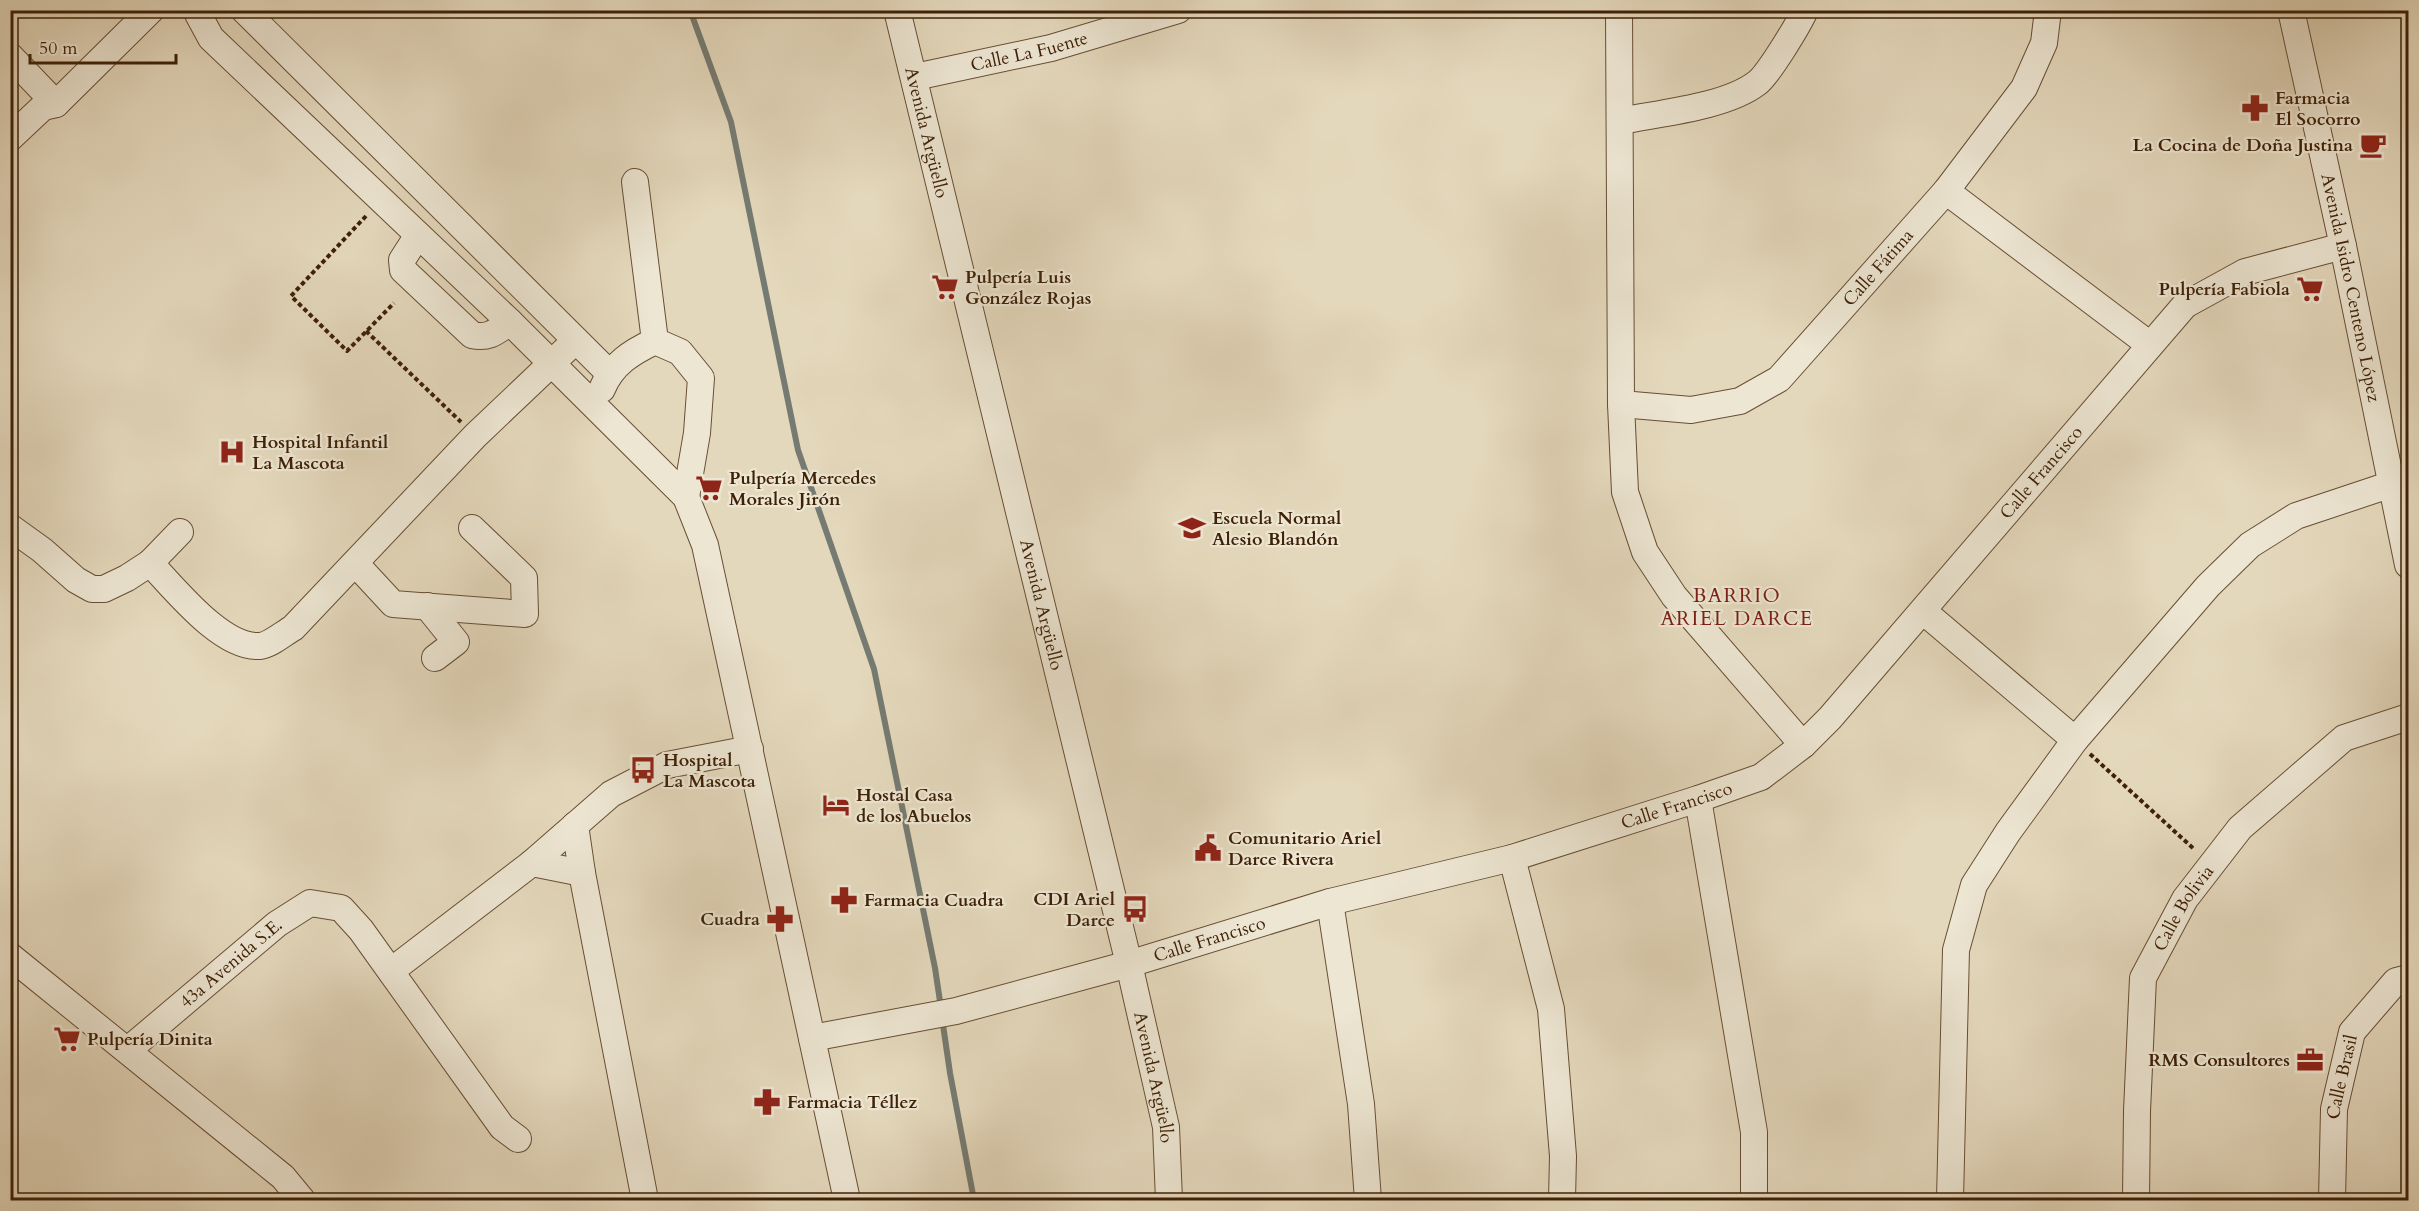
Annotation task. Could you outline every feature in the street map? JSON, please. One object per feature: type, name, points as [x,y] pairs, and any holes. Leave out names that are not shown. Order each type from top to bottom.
[{"type":"street","points":[[10,138],[43,107],[56,104],[151,10]]},
{"type":"street","points":[[201,10],[198,14],[211,38],[510,322],[686,497],[705,545],[847,1200]]},
{"type":"street","points":[[244,10],[574,341],[609,373]]},
{"type":"street","name":"Avenida Argüello","points":[[897,10],[1129,963],[1166,1127],[1169,1200]]},
{"type":"street","name":"Calle La Fuente","points":[[915,77],[1051,48],[1178,10]]},
{"type":"street","points":[[1619,10],[1621,404],[1624,492],[1645,552],[1674,596],[1803,745]]},
{"type":"street","points":[[1621,121],[1728,99],[1759,82],[1800,24],[1805,10]]},
{"type":"street","name":"Calle Fátima","points":[[1621,404],[1691,410],[1740,401],[1779,379],[1946,191],[2024,88],[2044,43],[2048,10]]},
{"type":"street","name":"Avenida Isidro Centeno López","points":[[2291,10],[2409,564]]},
{"type":"street","points":[[10,56],[56,104]]},
{"type":"street","points":[[304,127],[333,100]]},
{"type":"street","points":[[635,182],[656,341]]},
{"type":"street","points":[[1946,191],[2150,345]]},
{"type":"street","points":[[418,235],[402,260],[403,270],[472,335],[490,336],[510,322]]},
{"type":"street","name":"Calle Francisco","points":[[812,1038],[956,1011],[1129,963],[1330,902],[1512,858],[1761,777],[1803,745],[1830,718],[2186,305],[2245,272],[2343,246]]},
{"type":"street","points":[[150,563],[217,631],[238,643],[261,646],[293,628],[475,436],[574,341]]},
{"type":"street","points":[[595,406],[609,373],[634,350],[656,341],[680,352],[701,378],[697,433],[686,497]]},
{"type":"street","points":[[1950,1200],[1956,950],[1974,885],[2008,832],[2074,740],[2208,586],[2250,545],[2296,516],[2392,484]]},
{"type":"street","points":[[10,527],[42,550],[76,580],[92,589],[104,589],[127,578],[150,563],[180,532]]},
{"type":"street","points":[[355,563],[393,604],[525,614],[524,578],[472,528]]},
{"type":"street","points":[[426,606],[456,642]]},
{"type":"street","points":[[435,658],[490,611]]},
{"type":"street","points":[[1923,611],[2074,740]]},
{"type":"street","name":"Calle Bolivia","points":[[2136,1200],[2143,978],[2185,899],[2240,828],[2344,738],[2409,717]]},
{"type":"street","points":[[518,1139],[502,1127],[391,971],[532,863],[611,794],[667,765],[750,749]]},
{"type":"street","points":[[1698,799],[1754,1132],[1754,1200]]},
{"type":"street","points":[[575,825],[582,873],[645,1200]]},
{"type":"street","points":[[1512,858],[1551,1009],[1563,1155],[1562,1200]]},
{"type":"street","points":[[532,863],[582,873]]},
{"type":"street","points":[[1330,902],[1361,1104],[1368,1200]]},
{"type":"street","name":"43a Avenida S.E.","points":[[128,1050],[277,924],[310,903],[341,908],[361,930],[391,971]]},
{"type":"street","points":[[10,956],[283,1177],[302,1200]]},
{"type":"street","name":"Calle Brasil","points":[[2332,1200],[2334,1109],[2352,1032],[2396,981],[2409,978]]},
{"type":"path","points":[[381,200],[291,296],[347,351],[394,303]]},
{"type":"path","points":[[366,331],[475,436]]},
{"type":"path","points":[[2074,740],[2211,865]]},
{"type":"waterway","points":[[690,10],[731,122],[798,450],[874,669],[935,968],[941,1008]]},
{"type":"waterway","points":[[942,1018],[974,1200]]},
{"type":"place","name":"Farmacia El Socorro","points":[[2255,108]]},
{"type":"place","name":"La Cocina de Doña Justina","points":[[2373,145]]},
{"type":"place","name":"Pulpería Luis González Rojas","points":[[945,287]]},
{"type":"place","name":"Pulpería Fabiola","points":[[2310,289]]},
{"type":"place","name":"Hospital Infantil La Mascota","points":[[232,452]]},
{"type":"place","name":"Pulpería Mercedes Morales Jirón","points":[[709,488]]},
{"type":"place","name":"Escuela Normal Alesio Blandón","points":[[1192,528]]},
{"type":"place","name":"Hospital La Mascota","points":[[643,770]]},
{"type":"place","name":"Hostal Casa de los Abuelos","points":[[836,805]]},
{"type":"place","name":"Comunitario Ariel Darce Rivera","points":[[1208,848]]},
{"type":"place","name":"Farmacia Cuadra","points":[[844,900]]},
{"type":"place","name":"CDI Ariel Darce","points":[[1135,909]]},
{"type":"place","name":"Cuadra","points":[[780,919]]},
{"type":"place","name":"Pulpería Dinita","points":[[67,1039]]},
{"type":"place","name":"RMS Consultores","points":[[2310,1060]]},
{"type":"place","name":"Farmacia Téllez","points":[[767,1102]]},
{"type":"district","name":"BARRIO ARIEL DARCE","points":[[1737,606]]}]
